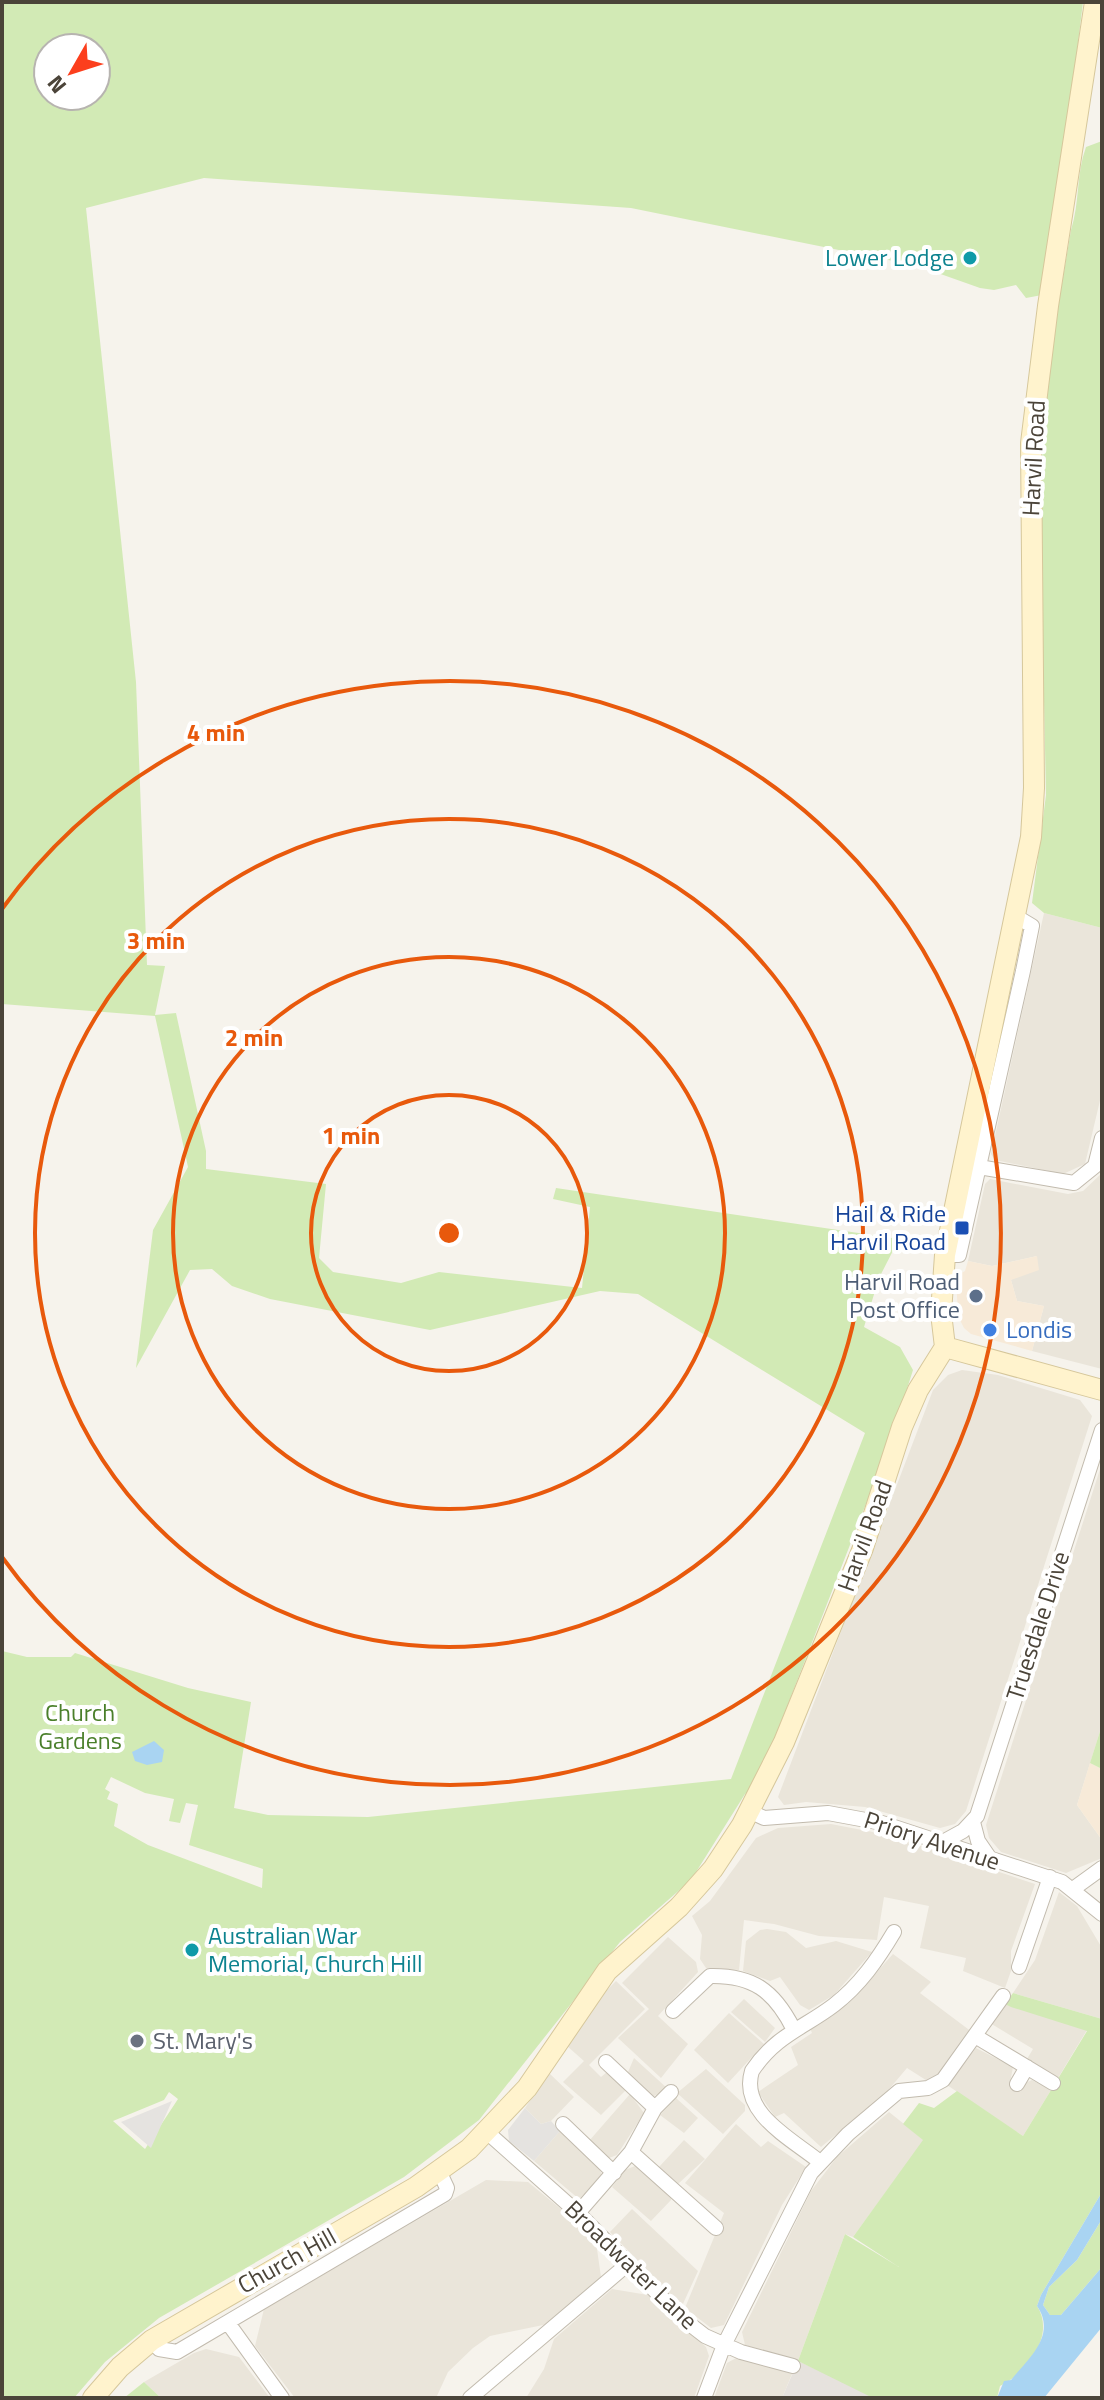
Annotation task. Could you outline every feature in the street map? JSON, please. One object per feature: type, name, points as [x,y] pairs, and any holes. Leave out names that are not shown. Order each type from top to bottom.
[{"type":"street","name":"Harvil Road","points":[[488,2133],[527,2088],[607,1971],[697,1889],[732,1842],[784,1742],[863,1548],[902,1427],[918,1390],[945,1347],[941,1313],[945,1255],[972,1166],[1031,837],[1034,788],[1031,443],[1095,2]]},
{"type":"street","points":[[972,1166],[1074,1183],[1095,1166],[1102,1138]]},
{"type":"street","points":[[945,1347],[1102,1390]]},
{"type":"street","name":"Truesdale Drive","points":[[973,1822],[1102,1430]]},
{"type":"street","name":"Priory Avenue","points":[[749,1811],[764,1818],[813,1814],[855,1816],[1050,1877],[1073,1889],[1102,1914]]},
{"type":"street","points":[[941,1843],[973,1822],[978,1841],[991,1861]]},
{"type":"street","points":[[1073,1889],[1102,1868]]},
{"type":"street","points":[[1019,1967],[1050,1877]]},
{"type":"street","points":[[820,2162],[760,2113],[750,2095],[752,2071],[793,2028],[824,2012],[846,1995],[870,1969],[894,1932]]},
{"type":"street","points":[[673,2011],[710,1976],[752,1981],[773,1995],[793,2028]]},
{"type":"street","points":[[704,2398],[724,2345],[800,2190],[820,2162],[899,2091],[928,2088],[943,2080],[1003,1996]]},
{"type":"street","points":[[975,2036],[1053,2083]]},
{"type":"street","points":[[606,2062],[655,2108]]},
{"type":"street","points":[[1017,2084],[1027,2067]]},
{"type":"street","points":[[578,2213],[631,2152],[655,2108],[671,2092]]},
{"type":"street","points":[[563,2124],[614,2173]]},
{"type":"street","name":"Church Hill","points":[[93,2398],[120,2367],[152,2340],[439,2171],[488,2133]]},
{"type":"street","name":"Broadwater Lane","points":[[488,2133],[578,2213],[683,2319],[724,2345],[793,2366]]},
{"type":"street","points":[[631,2152],[716,2228]]},
{"type":"street","points":[[152,2340],[159,2349],[177,2352],[228,2323],[445,2194],[445,2180],[439,2171]]},
{"type":"street","points":[[470,2398],[629,2263]]},
{"type":"street","points":[[228,2323],[282,2398]]},
{"type":"shaded area","points":[[1044,913],[1102,928],[1102,1092],[1085,1164],[1063,1174],[995,1160],[991,1154]]},
{"type":"shaded area","points":[[1102,1173],[1102,1369],[1032,1351],[1044,1306],[1017,1301],[1011,1280],[1037,1256],[992,1266],[968,1261],[985,1184],[990,1179],[1068,1194],[1083,1191]]},
{"type":"shaded area","points":[[1037,1256],[1039,1270],[1011,1280],[1017,1301],[1044,1306],[1032,1351],[971,1334],[964,1328],[958,1316],[956,1276],[965,1271],[968,1261],[992,1266]]},
{"type":"shaded area","points":[[962,1370],[998,1375],[1080,1400],[1092,1416],[966,1811],[955,1824],[940,1828],[865,1807],[806,1802],[784,1805],[778,1797],[933,1390],[948,1375]]},
{"type":"shaded area","points":[[1102,1463],[1102,1725],[1077,1805],[1102,1840],[1102,1858],[1066,1873],[1001,1852],[989,1838],[986,1825]]},
{"type":"shaded area","points":[[1090,1763],[1102,1769],[1102,1840],[1077,1805]]},
{"type":"shaded area","points":[[831,1824],[888,1835],[1035,1884],[1011,1951],[1011,1971],[1005,1988],[963,1971],[966,1958],[920,1948],[929,1906],[884,1897],[877,1940],[819,1936],[744,1920],[739,1970],[706,1968],[700,1959],[702,1935],[692,1916],[710,1901],[756,1838],[778,1828]]},
{"type":"shaded area","points":[[1059,1892],[1077,1906],[1102,1948],[1102,2019],[1013,1993],[1035,1960]]},
{"type":"shaded area","points":[[760,1930],[786,1932],[806,1948],[836,1941],[872,1952],[834,1995],[809,2010],[800,2005],[780,1977],[770,1981],[743,1971],[746,1941]]},
{"type":"shaded area","points":[[668,1937],[696,1962],[698,1972],[658,2016],[688,2044],[661,2078],[618,2038],[649,2009],[622,1983]]},
{"type":"shaded area","points":[[893,1954],[931,1982],[920,1993],[972,2032],[938,2076],[929,2082],[907,2068],[885,2094],[821,2147],[784,2113],[775,2117],[758,2092],[798,2065],[791,2047],[812,2033],[810,2028],[848,2004]]},
{"type":"shaded area","points":[[616,1981],[645,2009],[589,2065],[601,2077],[607,2072],[626,2090],[601,2115],[563,2082],[584,2061],[567,2046],[598,1999]]},
{"type":"shaded area","points":[[744,1999],[775,2028],[765,2042],[731,2012]]},
{"type":"shaded area","points":[[1005,2004],[1087,2030],[1058,2078],[1027,2059],[1033,2049],[990,2023]]},
{"type":"shaded area","points":[[729,2013],[764,2044],[728,2083],[694,2050]]},
{"type":"shaded area","points":[[976,2048],[1013,2067],[1010,2083],[1032,2080],[1051,2090],[1023,2136],[947,2085]]},
{"type":"shaded area","points":[[634,2058],[668,2089],[654,2096],[644,2091],[628,2072]]},
{"type":"shaded area","points":[[706,2069],[745,2105],[745,2111],[723,2134],[677,2093]]},
{"type":"shaded area","points":[[549,2073],[574,2097],[551,2121],[541,2124],[525,2108]]},
{"type":"shaded area","points":[[630,2094],[644,2113],[617,2155],[609,2158],[589,2141]]},
{"type":"shaded area","points":[[676,2098],[698,2118],[684,2133],[660,2115]]},
{"type":"shaded area","points":[[172,2101],[151,2148],[121,2122]]},
{"type":"shaded area","points":[[525,2108],[541,2124],[551,2121],[560,2131],[534,2161],[509,2141],[508,2130]]},
{"type":"shaded area","points":[[889,2112],[924,2140],[853,2237],[845,2234],[798,2361],[745,2345],[742,2332],[811,2191],[837,2157]]},
{"type":"shaded area","points":[[736,2124],[761,2147],[768,2141],[806,2167],[782,2205],[724,2325],[711,2328],[685,2308],[724,2213],[685,2183]]},
{"type":"shaded area","points":[[560,2131],[598,2166],[602,2175],[579,2199],[534,2161]]},
{"type":"shaded area","points":[[684,2140],[705,2159],[678,2184],[659,2167]]},
{"type":"shaded area","points":[[635,2166],[642,2168],[672,2194],[671,2200],[651,2221],[612,2187],[625,2170]]},
{"type":"shaded area","points":[[486,2180],[528,2182],[567,2214],[596,2242],[601,2277],[548,2324],[490,2336],[473,2348],[448,2372],[436,2398],[295,2398],[255,2346],[264,2309]]},
{"type":"shaded area","points":[[632,2209],[698,2271],[682,2306],[610,2232]]},
{"type":"shaded area","points":[[612,2289],[648,2295],[706,2347],[709,2356],[694,2398],[526,2398],[544,2369],[554,2339]]},
{"type":"shaded area","points":[[206,2349],[239,2357],[270,2398],[161,2398],[144,2382]]},
{"type":"shaded area","points":[[738,2357],[792,2374],[782,2398],[714,2398],[727,2363]]},
{"type":"shaded area","points":[[798,2361],[861,2390],[874,2398],[782,2398]]},
{"type":"green space","name":"Church Gardens","points":[[2,2],[1083,2],[1058,207],[1042,295],[1026,298],[1016,285],[994,290],[980,288],[918,266],[631,208],[204,178],[86,208],[136,682],[147,965],[165,966],[155,1015],[176,1013],[206,1151],[206,1169],[326,1184],[319,1258],[333,1272],[401,1283],[439,1272],[582,1288],[590,1207],[553,1199],[556,1188],[899,1239],[879,1278],[864,1327],[900,1347],[913,1370],[890,1442],[755,1789],[745,1794],[691,1880],[620,1942],[479,2120],[404,2177],[159,2318],[105,2362],[74,2398],[2,2398],[2,1651],[27,1657],[71,1657],[75,1653],[188,1688],[251,1702],[234,1808],[268,1815],[368,1817],[731,1779],[865,1433],[638,1294],[600,1291],[430,1330],[270,1299],[232,1286],[212,1269],[190,1270],[136,1368],[153,1230],[188,1167],[155,1016],[2,1004]],"holes":[[[111,1777],[145,1793],[174,1799],[169,1821],[180,1823],[186,1803],[198,1805],[189,1845],[263,1869],[262,1888],[148,1845],[114,1826],[118,1804],[107,1799],[110,1792],[105,1789]],[[169,2092],[178,2099],[145,2149],[113,2121],[164,2100]]]},
{"type":"green space","points":[[1102,141],[1102,928],[1044,913],[1032,903],[1046,795],[1039,463],[1050,355],[1081,167],[1086,147]]},
{"type":"green space","points":[[1102,1725],[1102,1769],[1090,1763]]},
{"type":"green space","points":[[1013,1993],[1102,2019],[1102,2192],[1041,2295],[1037,2306],[1043,2329],[1036,2352],[1020,2372],[1000,2386],[997,2398],[873,2398],[798,2361],[845,2234],[899,2267],[853,2237],[923,2140],[903,2124],[919,2103],[934,2108],[957,2091],[1023,2136],[1087,2031],[1005,2004]]},
{"type":"green space","points":[[1102,2219],[1102,2267],[1061,2315],[1050,2315],[1043,2305],[1049,2287],[1077,2260]]},
{"type":"green space","points":[[144,2382],[161,2398],[124,2398]]},
{"type":"water","points":[[154,1741],[164,1750],[162,1762],[147,1765],[135,1761],[132,1752]]},
{"type":"water","points":[[1102,2192],[1102,2219],[1077,2260],[1049,2287],[1043,2305],[1050,2315],[1061,2315],[1102,2267],[1102,2327],[1044,2398],[997,2398],[1004,2381],[1011,2380],[1038,2346],[1044,2327],[1037,2306],[1041,2295]]},
{"type":"place","name":"Lower Lodge","points":[[970,258]]},
{"type":"place","name":"Hail & Ride Harvil Road","points":[[962,1228]]},
{"type":"place","name":"Harvil Road Post Office","points":[[976,1296]]},
{"type":"place","name":"Londis","points":[[990,1330]]},
{"type":"place","name":"Australian War Memorial, Church Hill","points":[[192,1950]]},
{"type":"place","name":"St. Mary's","points":[[137,2041]]}]
